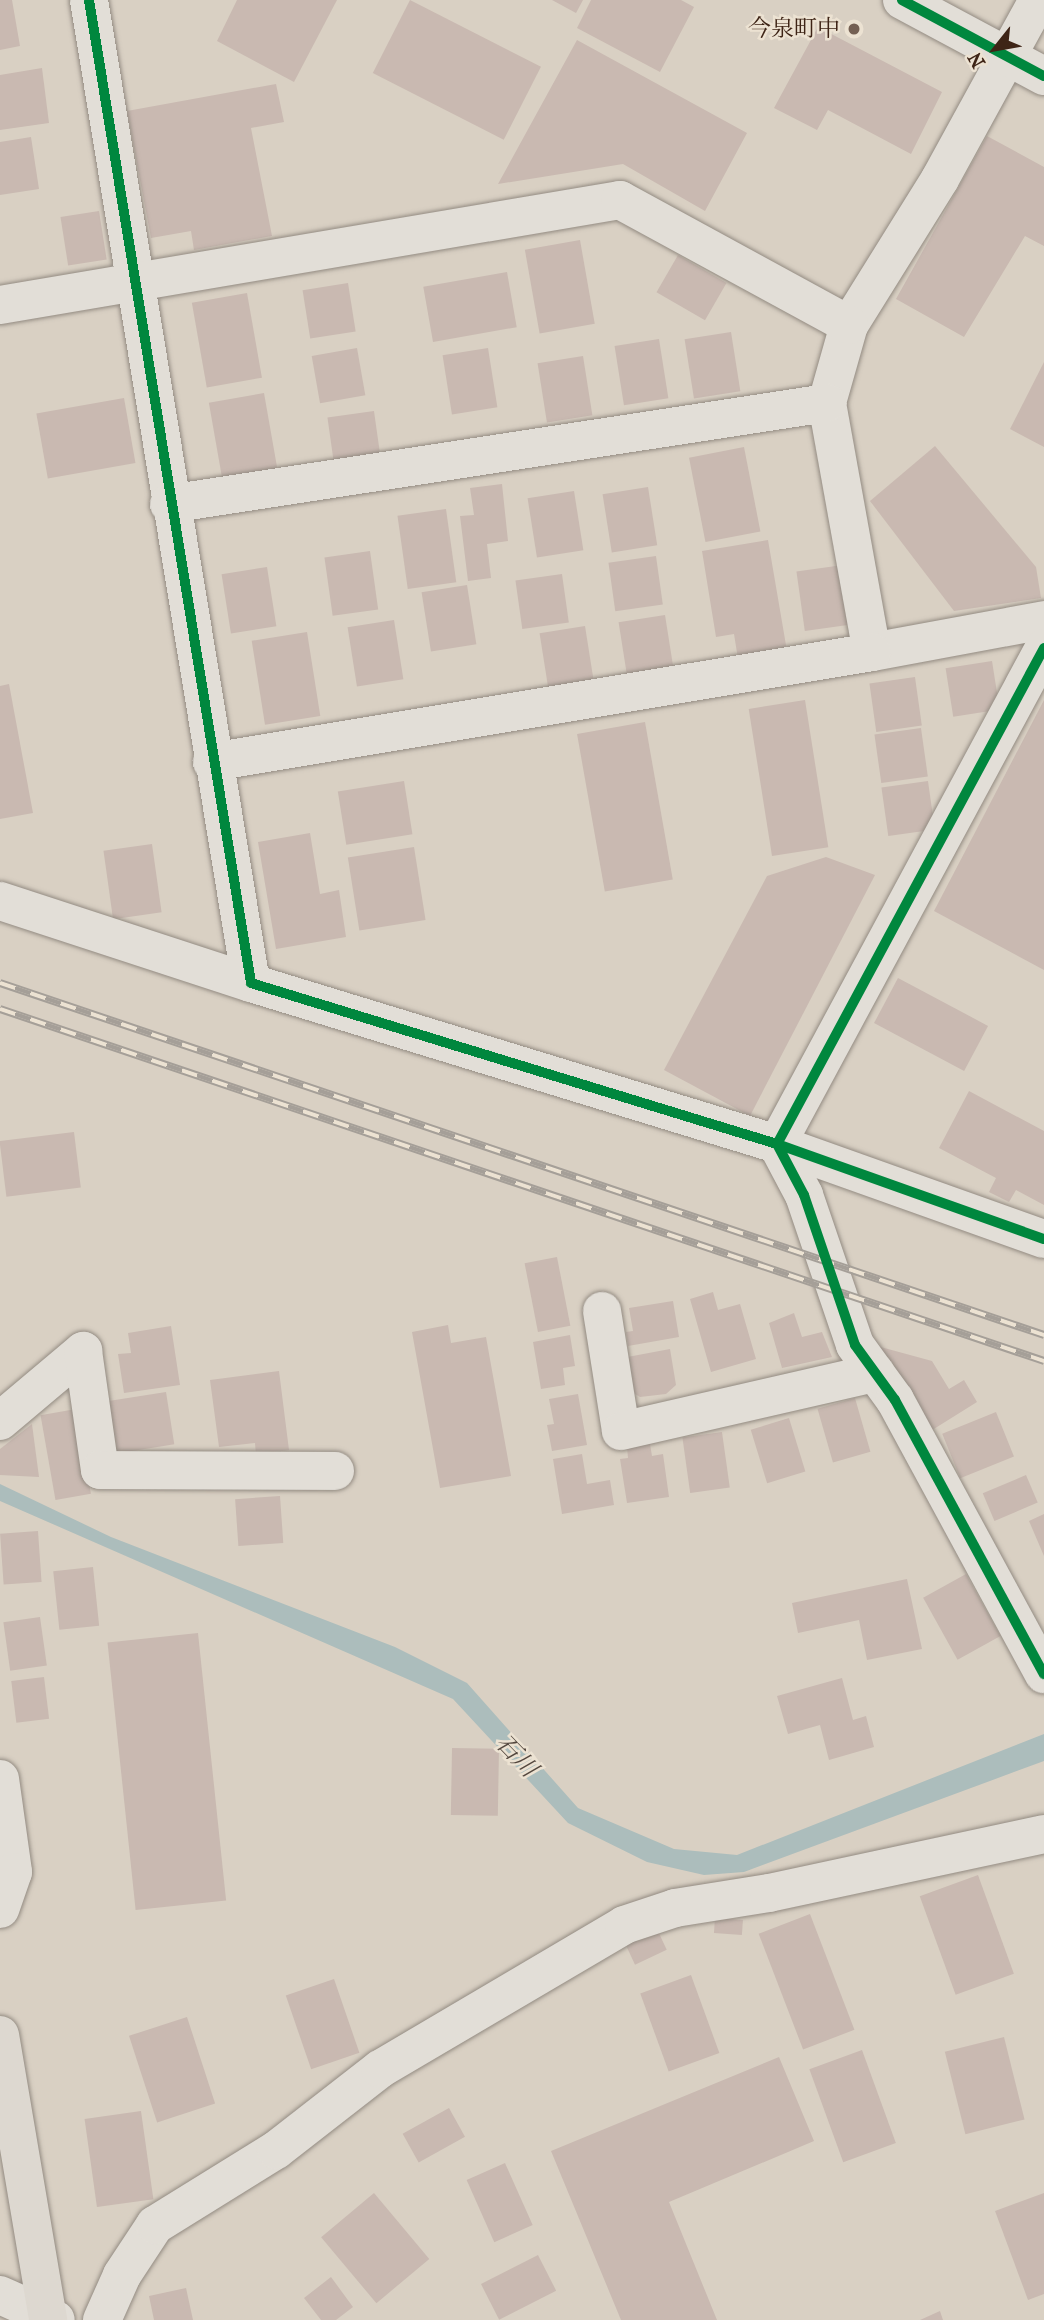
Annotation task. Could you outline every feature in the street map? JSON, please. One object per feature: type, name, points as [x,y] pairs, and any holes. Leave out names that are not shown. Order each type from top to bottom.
[{"type":"main road","points":[[0,2035],[51,2319]]},
{"type":"street","points":[[89,0],[132,282],[251,983]]},
{"type":"street","points":[[902,0],[1044,76]]},
{"type":"street","points":[[872,652],[827,403],[849,325],[940,179],[1038,0]]},
{"type":"street","points":[[0,305],[620,200],[849,325]]},
{"type":"street","points":[[169,504],[827,403]]},
{"type":"street","points":[[212,762],[872,652],[1044,620]]},
{"type":"street","points":[[777,1144],[1044,648]]},
{"type":"street","points":[[0,901],[251,983],[777,1144],[1044,1238]]},
{"type":"street","points":[[777,1144],[804,1195],[855,1345],[895,1400],[1044,1674]]},
{"type":"street","points":[[602,1311],[621,1431],[875,1373]]},
{"type":"street","points":[[0,1421],[83,1351],[100,1470],[335,1471]]},
{"type":"street","points":[[0,1779],[13,1872],[0,1909]]},
{"type":"street","points":[[102,2320],[122,2275],[155,2225],[276,2150],[380,2069],[624,1924],[675,1908],[1044,1834]]},
{"type":"street","points":[[0,2295],[51,2319]]},
{"type":"water","name":"石川","points":[[0,1484],[111,1537],[395,1647],[467,1683],[578,1808],[674,1849],[737,1855],[1044,1734],[1044,1761],[744,1872],[704,1875],[647,1862],[568,1823],[453,1699],[0,1501]]},
{"type":"building","points":[[0,0],[12,0],[20,46],[0,50]]},
{"type":"building","points":[[237,0],[337,0],[294,82],[217,41]]},
{"type":"building","points":[[410,0],[541,67],[504,140],[373,73]]},
{"type":"building","points":[[552,0],[583,0],[576,13]]},
{"type":"building","points":[[591,0],[681,0],[694,7],[660,72],[577,28]]},
{"type":"building","points":[[818,27],[942,92],[911,154],[828,110],[817,130],[774,108]]},
{"type":"building","points":[[577,40],[747,133],[705,211],[623,164],[498,184]]},
{"type":"building","points":[[42,68],[49,123],[0,130],[0,75]]},
{"type":"building","points":[[276,84],[284,122],[251,128],[272,236],[194,250],[191,231],[151,238],[127,111]]},
{"type":"building","points":[[987,136],[1044,167],[1044,246],[1025,236],[964,337],[896,299]]},
{"type":"building","points":[[31,137],[39,189],[0,195],[0,142]]},
{"type":"building","points":[[99,211],[107,259],[68,265],[60,217]]},
{"type":"building","points":[[580,240],[595,324],[540,333],[525,250]]},
{"type":"building","points":[[678,255],[726,283],[705,320],[656,292]]},
{"type":"building","points":[[507,272],[517,327],[433,342],[423,287]]},
{"type":"building","points":[[348,283],[356,331],[310,339],[303,290]]},
{"type":"building","points":[[247,293],[262,378],[207,387],[192,303]]},
{"type":"building","points":[[731,332],[740,391],[694,399],[685,339]]},
{"type":"building","points":[[659,339],[668,398],[624,405],[615,346]]},
{"type":"building","points":[[357,348],[365,395],[320,403],[312,356]]},
{"type":"building","points":[[488,348],[497,407],[452,414],[443,355]]},
{"type":"building","points":[[583,356],[592,415],[547,422],[538,363]]},
{"type":"building","points":[[1044,362],[1044,447],[1010,429]]},
{"type":"building","points":[[264,393],[279,478],[224,487],[209,403]]},
{"type":"building","points":[[124,398],[135,463],[48,478],[36,413]]},
{"type":"building","points":[[374,411],[381,460],[334,466],[327,418]]},
{"type":"building","points":[[935,446],[1036,567],[1041,598],[954,611],[870,501]]},
{"type":"building","points":[[744,447],[760,531],[705,542],[689,458]]},
{"type":"building","points":[[502,484],[508,541],[487,544],[491,578],[468,581],[460,516],[474,515],[470,488]]},
{"type":"building","points":[[648,487],[657,545],[612,552],[603,494]]},
{"type":"building","points":[[574,491],[583,550],[537,558],[528,498]]},
{"type":"building","points":[[446,509],[456,582],[408,589],[397,516]]},
{"type":"building","points":[[768,540],[787,651],[738,659],[734,634],[716,637],[702,551]]},
{"type":"building","points":[[370,551],[378,609],[333,616],[324,557]]},
{"type":"building","points":[[656,556],[663,605],[615,611],[608,563]]},
{"type":"building","points":[[843,565],[851,624],[805,631],[796,572]]},
{"type":"building","points":[[267,567],[276,626],[231,633],[222,574]]},
{"type":"building","points":[[562,574],[569,623],[522,629],[515,581]]},
{"type":"building","points":[[467,585],[476,644],[431,651],[422,592]]},
{"type":"building","points":[[665,615],[674,674],[628,682],[619,622]]},
{"type":"building","points":[[394,620],[403,679],[357,687],[348,627]]},
{"type":"building","points":[[585,626],[594,685],[549,692],[540,633]]},
{"type":"building","points":[[307,632],[320,716],[265,725],[252,641]]},
{"type":"building","points":[[992,661],[1000,709],[953,717],[946,668]]},
{"type":"building","points":[[915,677],[922,726],[876,732],[869,683]]},
{"type":"building","points":[[9,684],[33,813],[0,819],[0,686]]},
{"type":"building","points":[[805,700],[828,847],[772,856],[749,709]]},
{"type":"building","points":[[1044,700],[1044,970],[934,911]]},
{"type":"building","points":[[645,722],[673,880],[605,892],[577,734]]},
{"type":"building","points":[[921,728],[928,777],[881,783],[874,735]]},
{"type":"building","points":[[404,781],[412,834],[346,845],[338,791]]},
{"type":"building","points":[[928,781],[935,830],[888,836],[881,788]]},
{"type":"building","points":[[310,833],[320,894],[339,890],[346,937],[276,949],[258,842]]},
{"type":"building","points":[[152,844],[162,912],[113,919],[103,851]]},
{"type":"building","points":[[414,847],[426,920],[359,931],[348,857]]},
{"type":"building","points":[[826,857],[875,875],[750,1116],[664,1070],[767,876]]},
{"type":"building","points":[[898,978],[988,1026],[964,1071],[874,1023]]},
{"type":"building","points":[[969,1091],[1044,1131],[1044,1205],[1016,1190],[1009,1202],[989,1192],[996,1178],[939,1148]]},
{"type":"building","points":[[74,1132],[81,1188],[6,1197],[0,1141]]},
{"type":"building","points":[[557,1257],[570,1326],[538,1332],[525,1263]]},
{"type":"building","points":[[713,1292],[718,1310],[740,1304],[756,1359],[711,1372],[690,1299]]},
{"type":"building","points":[[673,1301],[679,1337],[628,1346],[626,1332],[633,1331],[629,1308]]},
{"type":"building","points":[[794,1313],[802,1337],[822,1332],[832,1357],[782,1368],[769,1323]]},
{"type":"building","points":[[448,1325],[451,1343],[486,1337],[511,1476],[440,1488],[412,1332]]},
{"type":"building","points":[[171,1326],[180,1385],[124,1393],[118,1354],[131,1353],[128,1333]]},
{"type":"building","points":[[570,1335],[575,1366],[563,1368],[565,1385],[541,1389],[533,1342]]},
{"type":"building","points":[[877,1346],[932,1361],[949,1389],[964,1380],[977,1402],[929,1432]]},
{"type":"building","points":[[670,1349],[676,1385],[666,1394],[640,1397],[627,1389],[622,1358]]},
{"type":"building","points":[[279,1371],[289,1450],[256,1455],[255,1443],[219,1447],[210,1380]]},
{"type":"building","points":[[166,1392],[174,1444],[117,1453],[109,1401]]},
{"type":"building","points":[[578,1394],[587,1445],[552,1451],[547,1425],[554,1424],[549,1399]]},
{"type":"building","points":[[855,1398],[870,1452],[833,1463],[818,1409]]},
{"type":"building","points":[[76,1409],[91,1494],[55,1500],[41,1415]]},
{"type":"building","points":[[996,1412],[1014,1457],[960,1478],[942,1434]]},
{"type":"building","points":[[789,1418],[805,1472],[767,1483],[751,1430]]},
{"type":"building","points":[[32,1424],[39,1477],[0,1475],[0,1449]]},
{"type":"building","points":[[722,1432],[730,1487],[690,1493],[682,1438]]},
{"type":"building","points":[[650,1444],[652,1456],[663,1454],[669,1497],[627,1503],[620,1459],[628,1458],[627,1447]]},
{"type":"building","points":[[582,1454],[587,1484],[610,1480],[614,1505],[562,1514],[553,1459]]},
{"type":"building","points":[[1026,1475],[1038,1503],[994,1521],[983,1493]]},
{"type":"building","points":[[280,1496],[283,1543],[238,1546],[235,1499]]},
{"type":"building","points":[[1044,1514],[1044,1556],[1029,1521]]},
{"type":"building","points":[[38,1531],[42,1582],[4,1585],[0,1534]]},
{"type":"building","points":[[93,1567],[99,1626],[59,1630],[53,1571]]},
{"type":"building","points":[[966,1574],[1000,1636],[958,1660],[923,1598]]},
{"type":"building","points":[[907,1579],[922,1649],[867,1660],[859,1620],[798,1633],[792,1603]]},
{"type":"building","points":[[40,1617],[47,1666],[10,1671],[3,1622]]},
{"type":"building","points":[[198,1633],[226,1901],[136,1910],[107,1643]]},
{"type":"building","points":[[44,1677],[49,1719],[16,1723],[11,1681]]},
{"type":"building","points":[[842,1678],[853,1720],[866,1716],[874,1747],[829,1760],[820,1725],[788,1734],[777,1696]]},
{"type":"building","points":[[452,1748],[499,1749],[498,1816],[451,1815]]},
{"type":"building","points":[[978,1875],[1014,1974],[956,1995],[920,1896]]},
{"type":"building","points":[[810,1914],[854,2030],[803,2049],[759,1934]]},
{"type":"building","points":[[715,1918],[743,1920],[742,1935],[714,1933]]},
{"type":"building","points":[[657,1929],[667,1950],[635,1965],[625,1944]]},
{"type":"building","points":[[691,1975],[719,2053],[669,2071],[640,1993]]},
{"type":"building","points":[[334,1979],[359,2053],[311,2069],[286,1996]]},
{"type":"building","points":[[187,2017],[215,2104],[157,2122],[129,2036]]},
{"type":"building","points":[[1004,2037],[1025,2119],[965,2134],[945,2052]]},
{"type":"building","points":[[862,2050],[896,2143],[843,2162],[809,2069]]},
{"type":"building","points":[[779,2057],[814,2141],[669,2202],[717,2320],[621,2320],[551,2151]]},
{"type":"building","points":[[449,2108],[465,2137],[419,2163],[403,2134]]},
{"type":"building","points":[[141,2111],[153,2199],[97,2207],[85,2119]]},
{"type":"building","points":[[505,2163],[533,2225],[494,2242],[467,2180]]},
{"type":"building","points":[[374,2193],[429,2259],[376,2303],[321,2237]]},
{"type":"building","points":[[1044,2193],[1044,2294],[1028,2300],[995,2211]]},
{"type":"building","points":[[538,2255],[556,2291],[499,2320],[481,2284]]},
{"type":"building","points":[[331,2277],[353,2307],[336,2320],[321,2320],[304,2298]]},
{"type":"building","points":[[186,2288],[193,2320],[154,2320],[149,2296]]},
{"type":"building","points":[[940,2311],[943,2320],[920,2320]]},
{"type":"railway","points":[[0,983],[1044,1335]]},
{"type":"railway","points":[[0,1009],[1044,1361]]},
{"type":"cycle path","points":[[89,0],[251,983],[777,1144],[1044,1239]]},
{"type":"cycle path","points":[[902,0],[1044,76]]},
{"type":"cycle path","points":[[1044,648],[777,1144],[804,1195],[855,1345],[895,1400],[1044,1674]]},
{"type":"place","name":"今泉町中","points":[[854,29]]}]
